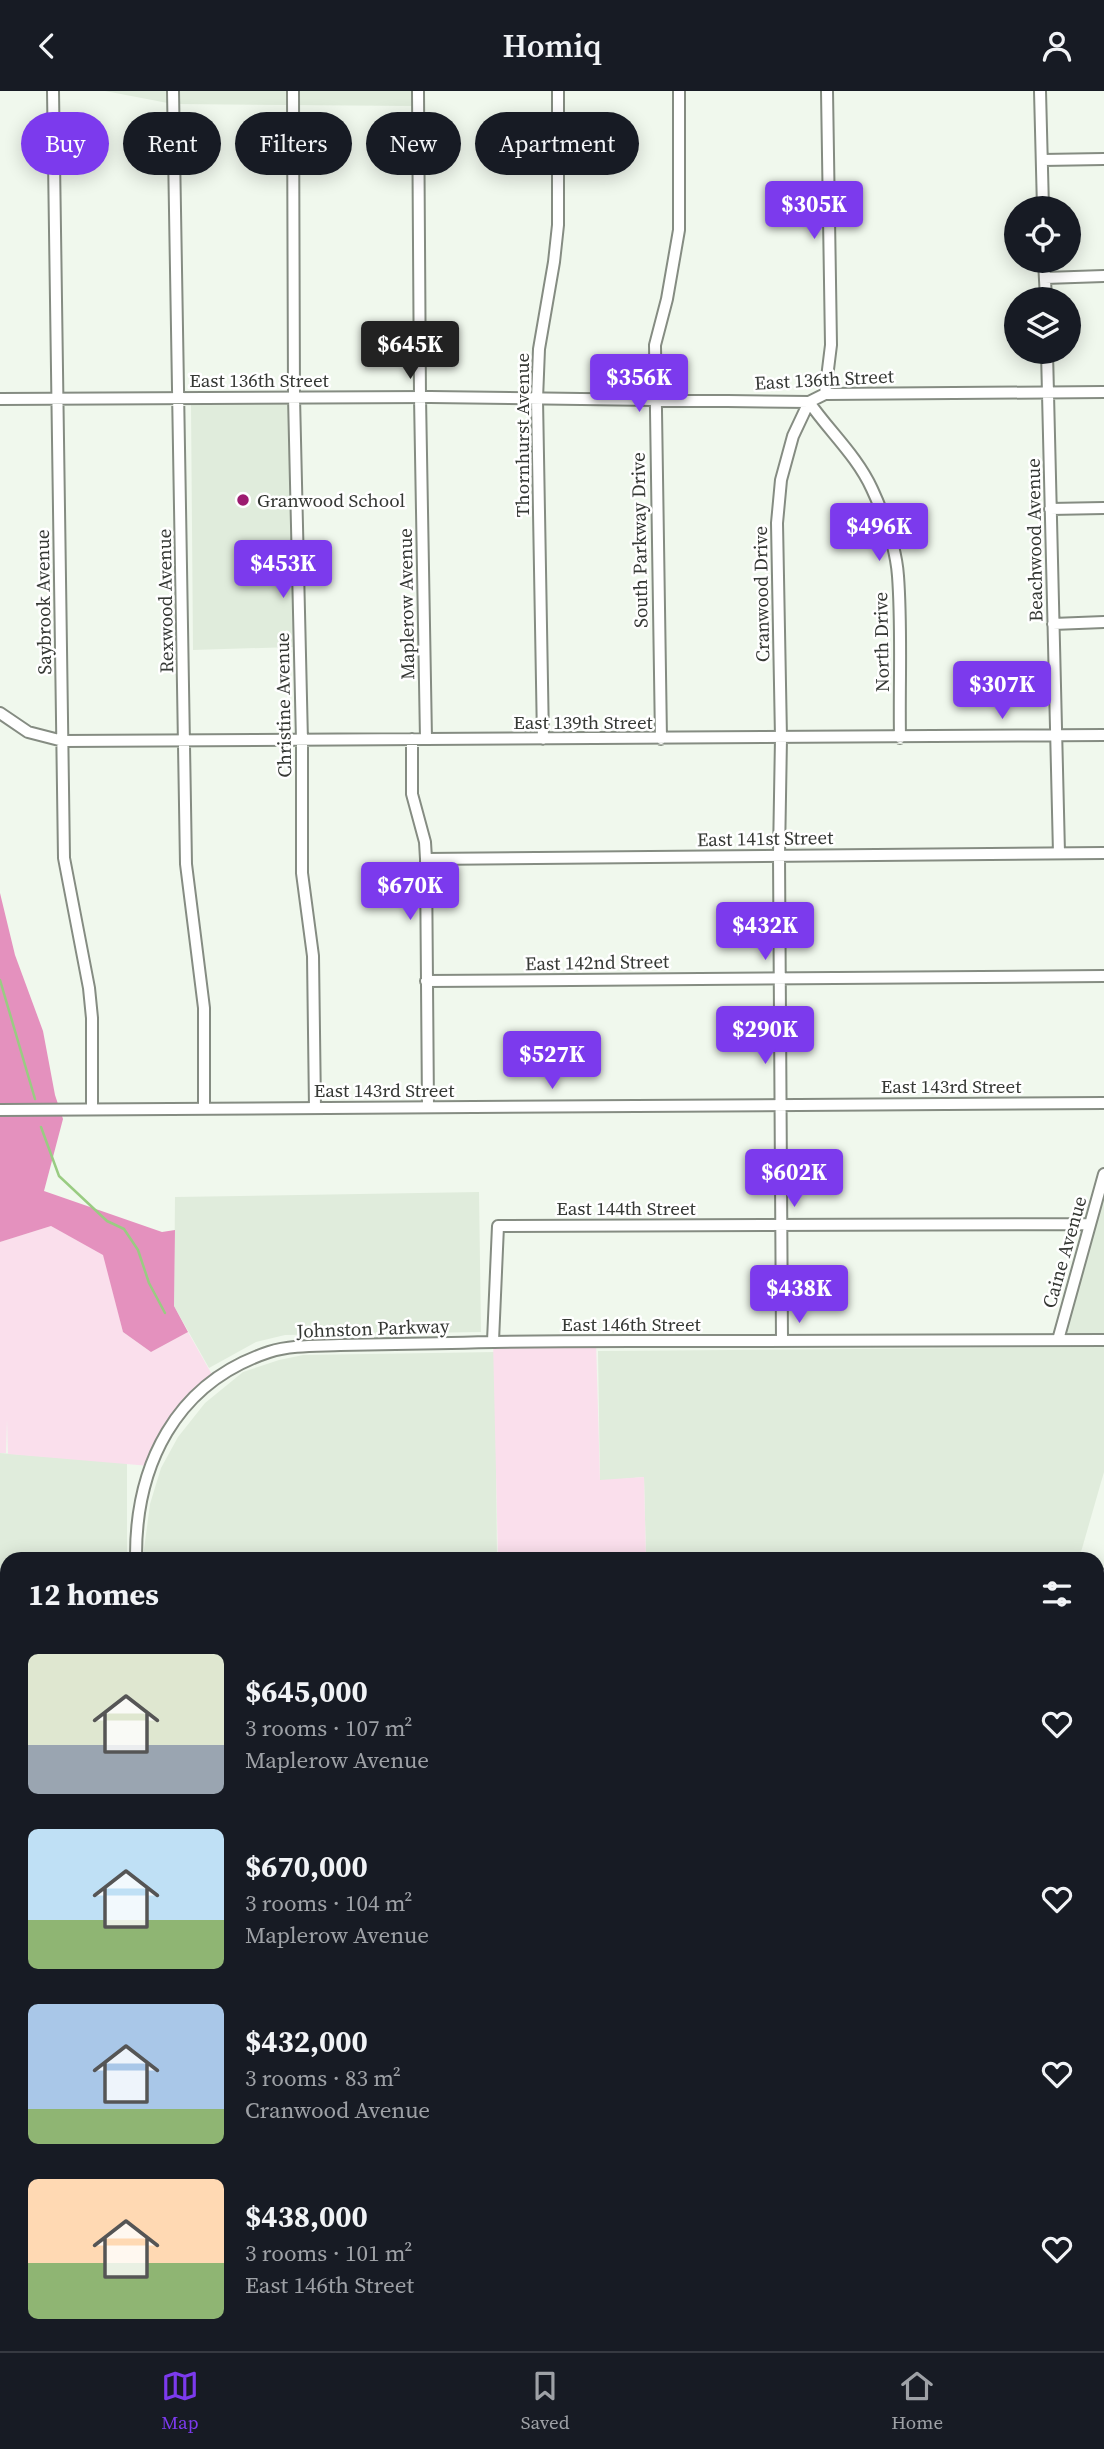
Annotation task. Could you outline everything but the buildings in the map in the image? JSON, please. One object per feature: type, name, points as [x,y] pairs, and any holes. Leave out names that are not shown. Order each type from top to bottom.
[{"type":"street","name":"Saybrook Avenue","points":[[53,91],[64,858],[91,1008],[92,1109]]},
{"type":"street","name":"Rexwood Avenue","points":[[173,91],[186,864],[204,1007],[204,1108]]},
{"type":"street","name":"Christine Avenue","points":[[293,91],[294,397],[302,741],[302,873],[313,955],[315,1108]]},
{"type":"street","name":"Maplerow Avenue","points":[[418,91],[426,739]]},
{"type":"street","name":"Thornhurst Avenue","points":[[543,739],[537,399],[539,348],[558,225],[558,91]]},
{"type":"street","name":"South Parkway Drive","points":[[661,739],[655,345],[669,289],[679,230],[679,91]]},
{"type":"street","points":[[825,394],[831,345],[827,91]]},
{"type":"street","points":[[1040,91],[1043,196]]},
{"type":"street","points":[[1042,160],[1104,159]]},
{"type":"street","points":[[1045,273],[1045,287]]},
{"type":"street","points":[[1045,278],[1104,276]]},
{"type":"street","name":"Beachwood Avenue","points":[[1047,364],[1059,853]]},
{"type":"street","name":"East 136th Street","points":[[0,399],[420,397],[809,402],[825,394],[1104,392]]},
{"type":"street","name":"North Drive","points":[[809,402],[850,454],[872,488],[887,527],[898,574],[900,738]]},
{"type":"street","name":"Cranwood Drive","points":[[782,1341],[778,512],[781,480],[793,436],[809,402]]},
{"type":"street","points":[[1050,509],[1104,508]]},
{"type":"street","points":[[1053,624],[1104,622]]},
{"type":"street","name":"East 139th Street","points":[[0,713],[28,732],[63,741],[1104,735]]},
{"type":"street","points":[[412,739],[412,794],[425,842],[426,859],[428,1107]]},
{"type":"street","name":"East 141st Street","points":[[426,859],[1104,853]]},
{"type":"street","name":"East 142nd Street","points":[[426,981],[1104,976]]},
{"type":"street","name":"East 143rd Street","points":[[0,1110],[1104,1103]]},
{"type":"street","name":"Caine Avenue","points":[[1058,1340],[1104,1174]]},
{"type":"street","name":"East 144th Street","points":[[493,1341],[498,1226],[1090,1224]]},
{"type":"street","name":"East 146th Street","points":[[493,1341],[1104,1340]]},
{"type":"street","name":"Johnston Parkway","points":[[136,1552],[138,1516],[153,1454],[182,1409],[208,1384],[235,1368],[270,1352],[305,1346],[493,1341]]},
{"type":"shaded area","points":[[105,91],[418,91],[418,106],[173,104]]},
{"type":"shaded area","points":[[191,404],[290,404],[293,647],[193,650]]},
{"type":"shaded area","points":[[0,893],[15,955],[43,1031],[55,1095],[63,1119],[44,1191],[162,1232],[175,1230],[174,1306],[188,1332],[151,1352],[123,1332],[103,1255],[51,1226],[0,1242]]},
{"type":"shaded area","points":[[1104,1174],[1104,1340],[1058,1340]]},
{"type":"shaded area","points":[[479,1192],[481,1332],[285,1335],[256,1342],[209,1368],[174,1306],[175,1197]]},
{"type":"shaded area","points":[[51,1226],[104,1255],[123,1332],[151,1352],[188,1332],[215,1380],[182,1409],[150,1466],[8,1454],[7,1420],[6,1453],[0,1453],[0,1242]]},
{"type":"shaded area","points":[[493,1341],[596,1341],[600,1480],[644,1477],[646,1552],[498,1552]]},
{"type":"shaded area","points":[[1104,1347],[1104,1472],[1081,1552],[646,1552],[644,1477],[600,1481],[598,1351]]},
{"type":"shaded area","points":[[495,1352],[497,1552],[144,1552],[150,1504],[161,1468],[178,1437],[205,1403],[243,1372],[303,1355]]},
{"type":"shaded area","points":[[0,1453],[127,1463],[127,1552],[0,1552]]},
{"type":"waterway","points":[[0,980],[35,1099]]},
{"type":"waterway","points":[[41,1127],[59,1176],[107,1221],[124,1229],[138,1250],[149,1283],[165,1313]]},
{"type":"place","name":"Granwood School","points":[[243,500]]}]
